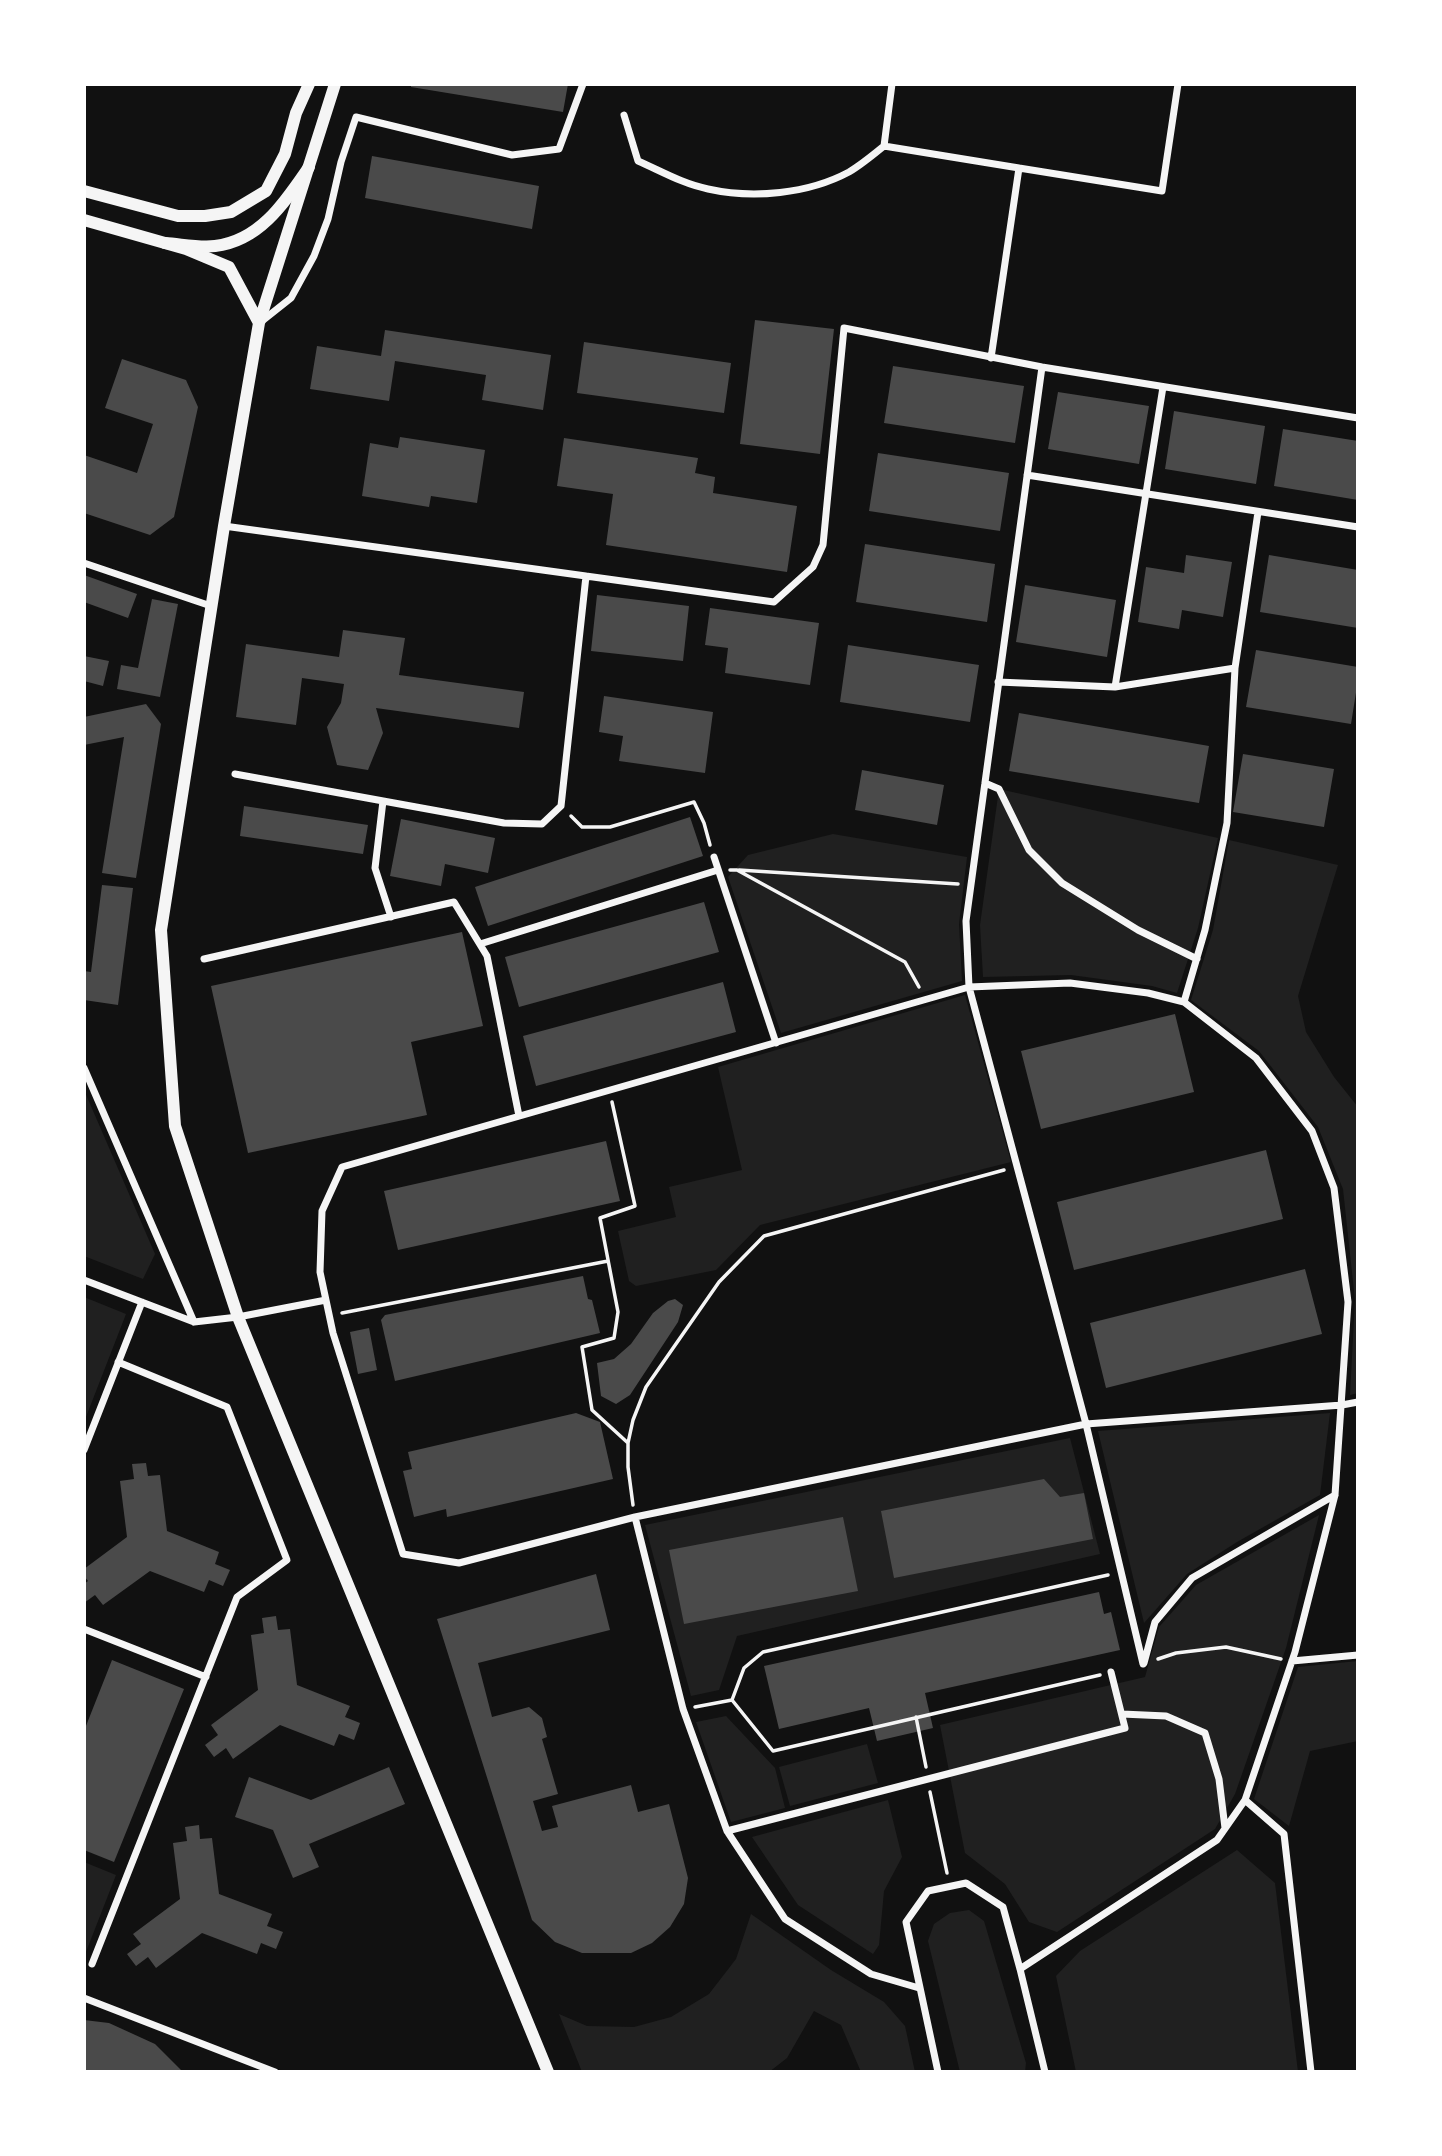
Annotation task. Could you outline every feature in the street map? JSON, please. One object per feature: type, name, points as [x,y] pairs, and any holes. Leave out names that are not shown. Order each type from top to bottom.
[{"type":"street","points":[[84,191],[178,216],[231,212],[266,191],[285,154],[296,113],[309,84]]},
{"type":"street","points":[[335,84],[259,323],[211,606],[161,930],[174,1126],[239,1317],[548,2072]]},
{"type":"street","points":[[259,323],[291,298],[314,256],[328,219],[341,162],[356,117],[512,155],[559,149],[583,84]]},
{"type":"street","points":[[624,115],[638,161],[681,181],[708,189],[756,195],[808,187],[849,172],[884,146],[892,84]]},
{"type":"street","points":[[884,146],[1161,191],[1178,84]]},
{"type":"street","points":[[165,243],[214,246],[240,240],[259,229],[287,200],[309,167]]},
{"type":"street","points":[[991,355],[1019,169]]},
{"type":"street","points":[[84,220],[186,249],[229,267],[259,323]]},
{"type":"street","points":[[224,526],[774,602],[813,566],[823,545],[844,328],[1358,416]]},
{"type":"street","points":[[991,355],[1163,387],[1358,416]]},
{"type":"street","points":[[1042,366],[966,921],[969,987],[1086,1424],[1143,1664]]},
{"type":"street","points":[[1115,687],[1163,387]]},
{"type":"street","points":[[1027,475],[1358,527]]},
{"type":"street","points":[[1184,1002],[1205,929],[1227,823],[1235,668],[1258,512]]},
{"type":"street","points":[[84,563],[211,606]]},
{"type":"street","points":[[235,774],[503,823],[542,824],[561,806],[586,576]]},
{"type":"street","points":[[998,682],[1115,687],[1235,668]]},
{"type":"street","points":[[985,783],[999,789],[1030,850],[1062,883],[1138,930],[1197,959]]},
{"type":"street","points":[[383,801],[375,868],[391,917]]},
{"type":"street","points":[[714,857],[776,1042]]},
{"type":"street","points":[[480,944],[718,870]]},
{"type":"street","points":[[204,959],[454,902],[487,956],[519,1116]]},
{"type":"street","points":[[1020,1969],[1217,1840],[1245,1800],[1292,1661],[1335,1495],[1342,1405],[1349,1302],[1334,1188],[1317,1143],[1312,1131],[1256,1058],[1184,1002],[1148,993],[1070,984],[969,987],[342,1167],[322,1211],[320,1272],[337,1346],[403,1554],[459,1563],[635,1517],[1086,1424],[1342,1405],[1358,1402]]},
{"type":"street","points":[[84,1068],[194,1322]]},
{"type":"street","points":[[84,1280],[194,1322],[239,1317],[326,1300]]},
{"type":"street","points":[[84,1450],[142,1302]]},
{"type":"street","points":[[92,1965],[237,1597],[287,1560],[228,1407],[118,1362]]},
{"type":"street","points":[[1143,1664],[1155,1622],[1192,1578],[1335,1495]]},
{"type":"street","points":[[635,1517],[683,1709],[727,1831],[785,1919],[871,1973],[919,1989]]},
{"type":"street","points":[[84,1629],[206,1677]]},
{"type":"street","points":[[1292,1661],[1358,1655]]},
{"type":"street","points":[[727,1831],[1125,1728],[1111,1672]]},
{"type":"street","points":[[1122,1714],[1166,1716],[1205,1733],[1219,1779],[1225,1828]]},
{"type":"street","points":[[1245,1800],[1284,1834],[1311,2072]]},
{"type":"street","points":[[938,2072],[906,1922],[928,1891],[966,1883],[1003,1906],[1045,2072]]},
{"type":"street","points":[[84,1998],[275,2072]]},
{"type":"path","points":[[561,806],[582,827],[610,827],[694,802],[704,823],[714,857]]},
{"type":"path","points":[[718,870],[971,884]]},
{"type":"path","points":[[737,870],[905,962],[927,999]]},
{"type":"path","points":[[609,1090],[635,1206],[600,1218],[618,1312],[614,1338],[582,1346],[592,1410],[628,1443]]},
{"type":"path","points":[[635,1517],[628,1467],[628,1443],[633,1420],[646,1387],[719,1282],[764,1236],[1018,1166]]},
{"type":"path","points":[[330,1316],[608,1261]]},
{"type":"path","points":[[732,1700],[744,1668],[763,1652],[1121,1572]]},
{"type":"path","points":[[1143,1664],[1176,1653],[1226,1647],[1292,1661]]},
{"type":"path","points":[[732,1700],[773,1751],[1111,1672]]},
{"type":"path","points":[[683,1709],[732,1700]]},
{"type":"path","points":[[916,1717],[926,1769]]},
{"type":"path","points":[[929,1782],[949,1886]]},
{"type":"shaded area","points":[[999,789],[1218,838],[1198,928],[1177,993],[1152,986],[1071,975],[983,977],[980,925]]},
{"type":"shaded area","points":[[833,834],[967,857],[959,924],[962,981],[781,1033],[728,877],[748,855]]},
{"type":"shaded area","points":[[1229,840],[1338,865],[1298,996],[1306,1032],[1334,1077],[1358,1107],[1358,1393],[1350,1395],[1355,1300],[1343,1189],[1318,1127],[1259,1051],[1191,1000],[1213,930]]},
{"type":"shaded area","points":[[965,995],[1011,1162],[760,1225],[716,1270],[636,1286],[629,1281],[618,1231],[676,1217],[669,1187],[742,1170],[718,1067]]},
{"type":"shaded area","points":[[84,1090],[155,1254],[143,1279],[84,1256]]},
{"type":"shaded area","points":[[84,1297],[126,1314],[84,1422]]},
{"type":"shaded area","points":[[1330,1413],[1320,1495],[1187,1574],[1144,1623],[1098,1431]]},
{"type":"shaded area","points":[[1070,1438],[1100,1554],[737,1636],[719,1690],[691,1696],[645,1525]]},
{"type":"shaded area","points":[[1319,1515],[1286,1648],[1235,1794],[1215,1829],[1057,1932],[1029,1922],[1005,1884],[965,1853],[940,1725],[1145,1677],[1159,1627],[1196,1585]]},
{"type":"shaded area","points":[[1358,1661],[1358,1741],[1310,1751],[1289,1826],[1254,1799],[1298,1667]]},
{"type":"shaded area","points":[[726,1716],[775,1768],[785,1808],[731,1822],[696,1722]]},
{"type":"shaded area","points":[[867,1744],[878,1783],[790,1806],[779,1767]]},
{"type":"shaded area","points":[[888,1800],[902,1857],[884,1891],[879,1945],[873,1954],[798,1905],[752,1837]]},
{"type":"shaded area","points":[[1237,1850],[1275,1883],[1298,2072],[1076,2072],[1056,1976],[1080,1951]]},
{"type":"shaded area","points":[[84,1862],[116,1875],[84,1957]]},
{"type":"shaded area","points":[[969,1910],[984,1921],[1026,2063],[1025,2072],[960,2072],[928,1941],[934,1924],[950,1913]]},
{"type":"shaded area","points":[[751,1914],[831,1970],[884,2002],[905,2026],[915,2072],[861,2072],[841,2025],[814,2011],[787,2058],[769,2072],[582,2072],[559,2014],[587,2026],[634,2027],[671,2017],[709,1994],[736,1959]]},
{"type":"building","points":[[411,84],[568,84],[563,112],[411,87]]},
{"type":"building","points":[[372,156],[539,186],[532,229],[365,198]]},
{"type":"building","points":[[755,320],[834,329],[820,454],[740,444]]},
{"type":"building","points":[[385,330],[551,355],[543,410],[482,400],[486,375],[395,361],[389,401],[310,389],[317,346],[381,356]]},
{"type":"building","points":[[584,342],[731,363],[724,413],[577,393]]},
{"type":"building","points":[[122,359],[186,380],[198,407],[174,517],[150,535],[84,513],[84,455],[137,473],[153,424],[105,408]]},
{"type":"building","points":[[893,366],[1024,386],[1015,443],[884,423]]},
{"type":"building","points":[[1058,392],[1149,406],[1139,464],[1048,449]]},
{"type":"building","points":[[1174,411],[1265,426],[1256,484],[1165,469]]},
{"type":"building","points":[[1283,429],[1358,441],[1358,500],[1274,486]]},
{"type":"building","points":[[400,437],[485,450],[477,503],[431,496],[429,507],[362,496],[370,443],[398,448]]},
{"type":"building","points":[[564,438],[698,458],[695,473],[715,477],[713,493],[797,506],[787,572],[606,545],[613,494],[557,486]]},
{"type":"building","points":[[878,453],[1009,473],[1000,531],[869,511]]},
{"type":"building","points":[[865,544],[995,564],[987,622],[856,602]]},
{"type":"building","points":[[1186,555],[1232,562],[1223,617],[1182,610],[1179,629],[1138,622],[1146,567],[1184,573]]},
{"type":"building","points":[[1269,555],[1358,570],[1358,628],[1260,612]]},
{"type":"building","points":[[84,575],[137,594],[128,618],[84,602]]},
{"type":"building","points":[[1025,585],[1116,600],[1107,657],[1016,642]]},
{"type":"building","points":[[597,595],[689,606],[683,661],[591,651]]},
{"type":"building","points":[[152,599],[178,604],[160,697],[117,689],[121,665],[138,668]]},
{"type":"building","points":[[710,608],[819,623],[810,685],[725,673],[728,648],[705,645]]},
{"type":"building","points":[[343,630],[405,638],[399,675],[524,692],[519,728],[376,708],[383,733],[368,770],[337,765],[327,727],[341,703],[344,684],[302,678],[296,725],[236,717],[246,644],[339,657]]},
{"type":"building","points":[[848,645],[979,665],[970,722],[840,702]]},
{"type":"building","points":[[1256,650],[1358,667],[1351,724],[1246,707]]},
{"type":"building","points":[[84,656],[109,661],[103,686],[84,681]]},
{"type":"building","points":[[604,696],[713,712],[705,773],[619,761],[623,736],[599,732]]},
{"type":"building","points":[[146,704],[161,724],[136,878],[102,873],[124,737],[84,745],[84,717]]},
{"type":"building","points":[[1019,713],[1209,746],[1199,803],[1009,771]]},
{"type":"building","points":[[1243,754],[1334,769],[1324,827],[1233,812]]},
{"type":"building","points":[[862,770],[944,785],[937,825],[855,810]]},
{"type":"building","points":[[244,806],[368,825],[363,854],[240,836]]},
{"type":"building","points":[[690,817],[703,856],[488,926],[475,887]]},
{"type":"building","points":[[401,819],[495,838],[488,873],[445,864],[441,886],[390,876]]},
{"type":"building","points":[[102,885],[133,888],[118,1005],[84,1000],[84,971],[91,972]]},
{"type":"building","points":[[704,902],[719,952],[519,1007],[505,957]]},
{"type":"building","points":[[462,932],[483,1026],[411,1042],[427,1115],[248,1153],[211,986]]},
{"type":"building","points":[[723,982],[736,1032],[536,1086],[523,1036]]},
{"type":"building","points":[[1175,1014],[1194,1092],[1041,1129],[1021,1051]]},
{"type":"building","points":[[606,1141],[620,1201],[398,1250],[384,1191]]},
{"type":"building","points":[[1266,1150],[1283,1219],[1074,1270],[1057,1202]]},
{"type":"building","points":[[1305,1269],[1322,1334],[1106,1388],[1090,1323]]},
{"type":"building","points":[[583,1276],[600,1333],[395,1381],[381,1320],[385,1315]]},
{"type":"building","points":[[675,1299],[683,1305],[678,1322],[630,1395],[616,1404],[601,1396],[597,1363],[614,1359],[631,1344],[653,1313]]},
{"type":"building","points":[[369,1328],[377,1370],[358,1374],[350,1332]]},
{"type":"building","points":[[576,1413],[600,1422],[613,1479],[447,1517],[446,1509],[414,1517],[403,1471],[412,1469],[408,1452]]},
{"type":"building","points":[[146,1463],[148,1476],[160,1475],[167,1531],[219,1552],[215,1564],[230,1570],[223,1586],[209,1580],[204,1592],[150,1571],[103,1605],[95,1595],[84,1603],[84,1584],[88,1581],[84,1576],[84,1569],[127,1537],[120,1481],[134,1479],[132,1464]]},
{"type":"building","points":[[1044,1479],[1060,1497],[1084,1493],[1093,1539],[894,1578],[881,1511]]},
{"type":"building","points":[[843,1517],[858,1591],[684,1624],[669,1550]]},
{"type":"building","points":[[596,1574],[610,1630],[478,1663],[492,1717],[529,1707],[542,1718],[547,1737],[542,1739],[558,1794],[533,1801],[542,1831],[558,1827],[552,1806],[631,1785],[638,1812],[669,1804],[688,1878],[684,1904],[670,1927],[652,1943],[631,1953],[582,1953],[555,1942],[532,1920],[437,1619]]},
{"type":"building","points":[[1099,1592],[1104,1614],[1111,1612],[1120,1650],[925,1693],[933,1728],[877,1741],[869,1708],[779,1729],[764,1666]]},
{"type":"building","points":[[276,1616],[278,1630],[290,1629],[297,1685],[350,1706],[345,1717],[360,1723],[354,1740],[339,1734],[334,1746],[280,1725],[233,1759],[226,1748],[214,1757],[205,1745],[218,1735],[211,1725],[258,1690],[251,1635],[264,1633],[262,1618]]},
{"type":"building","points":[[112,1660],[184,1689],[114,1862],[84,1850],[84,1731]]},
{"type":"building","points":[[389,1767],[405,1804],[309,1844],[319,1867],[293,1878],[273,1830],[235,1817],[249,1777],[311,1800]]},
{"type":"building","points":[[199,1825],[200,1839],[212,1838],[219,1894],[272,1914],[267,1926],[283,1932],[276,1949],[261,1943],[257,1954],[202,1933],[156,1968],[148,1957],[136,1966],[127,1954],[141,1944],[133,1934],[180,1899],[173,1843],[187,1841],[185,1827]]},
{"type":"building","points":[[84,2020],[109,2023],[155,2044],[183,2072],[84,2072]]}]
